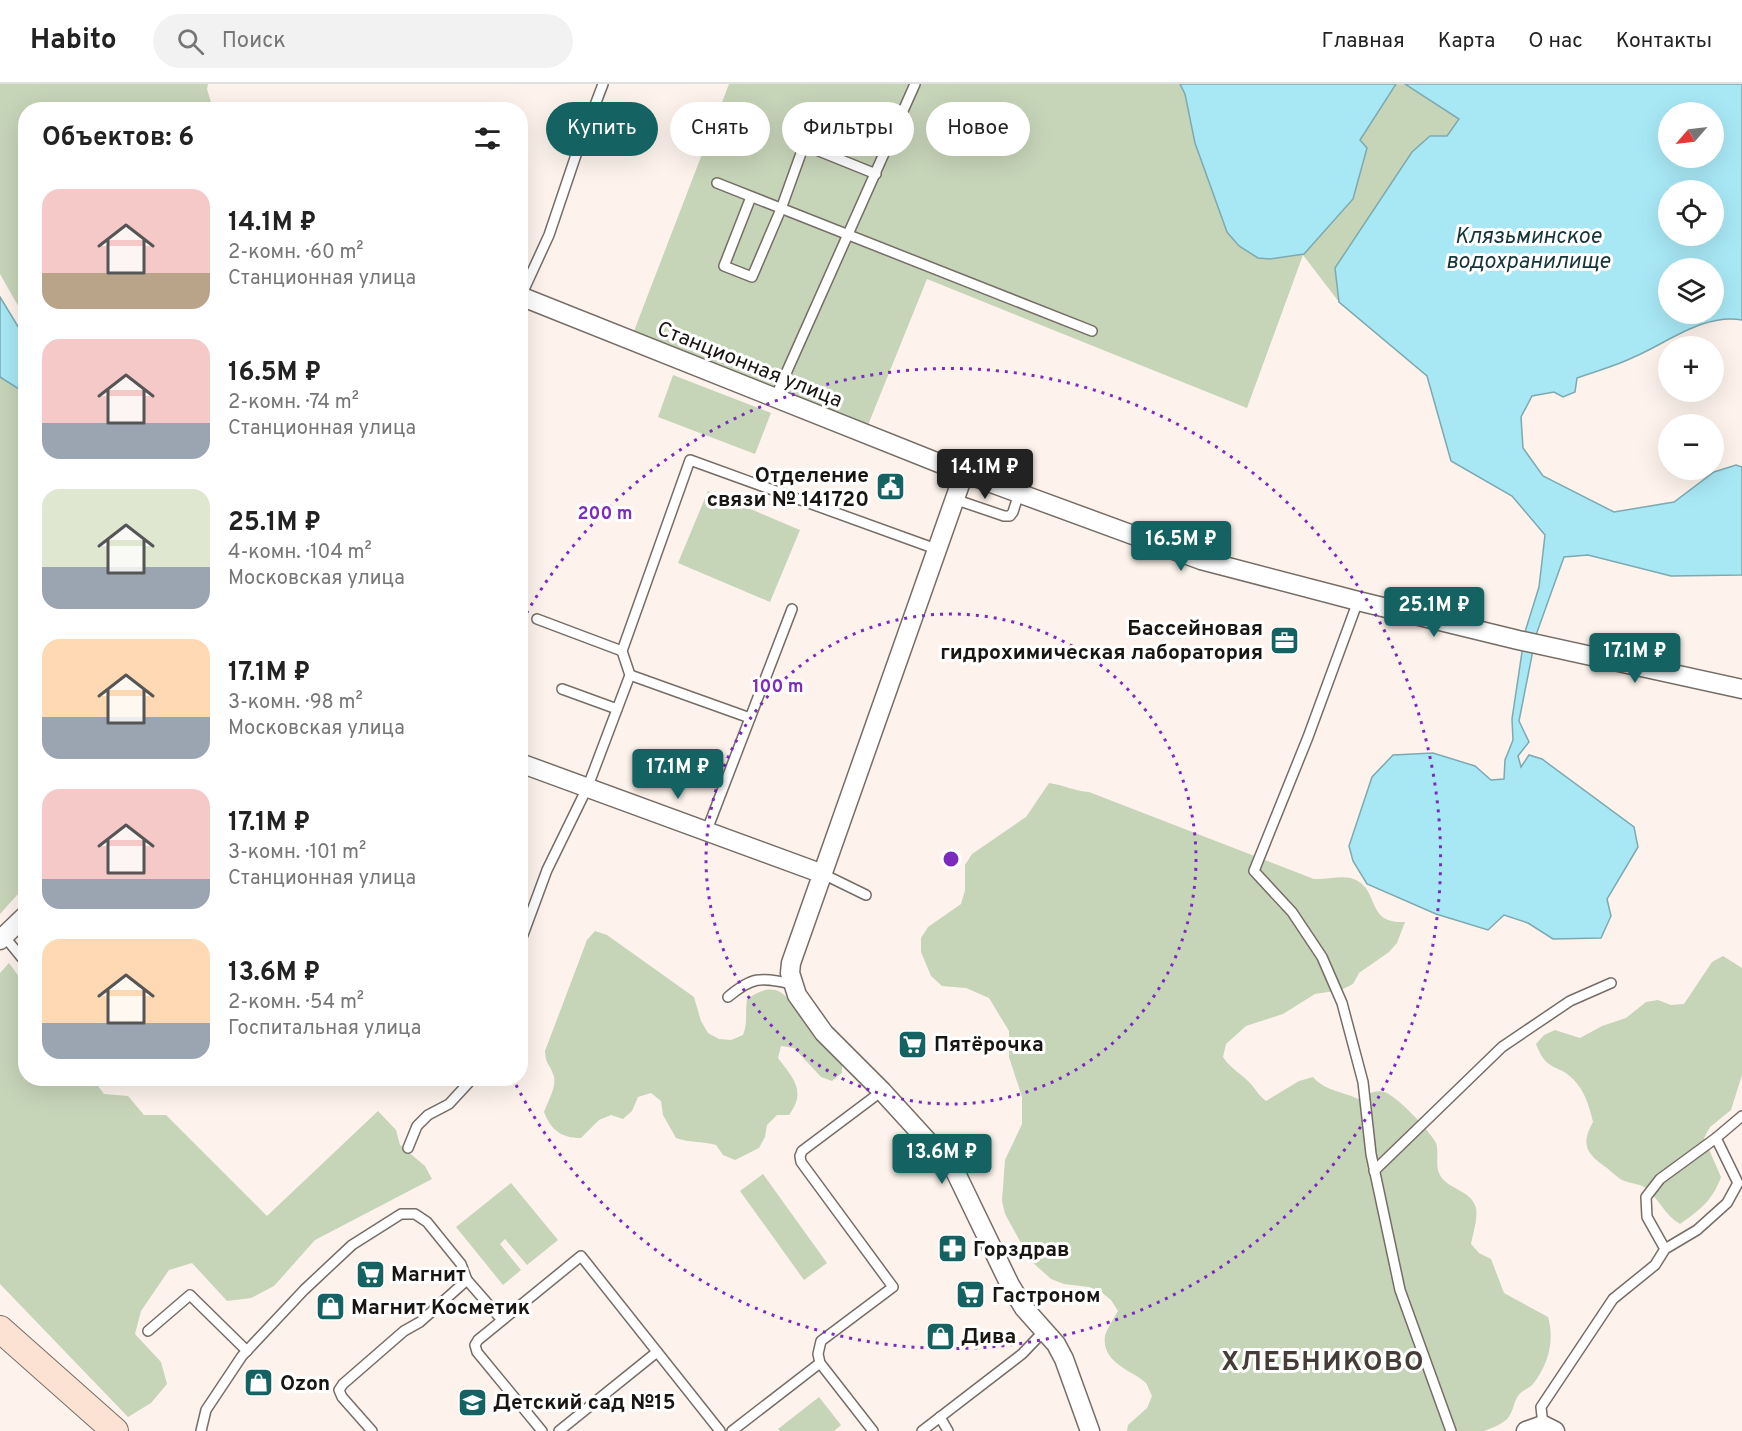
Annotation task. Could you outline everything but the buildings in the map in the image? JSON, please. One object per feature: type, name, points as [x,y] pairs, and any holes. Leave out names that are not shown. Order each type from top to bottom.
[{"type":"street","name":"Станционная улица","points":[[528,299],[964,473],[1201,560],[1527,642],[1742,688]]},
{"type":"street","points":[[964,473],[791,963],[790,973],[804,1006],[824,1033],[882,1091],[955,1171],[1010,1285],[1024,1308],[1056,1344],[1064,1359],[1090,1431]]},
{"type":"street","points":[[528,766],[823,874]]},
{"type":"street","points":[[2,938],[18,923]]},
{"type":"street","points":[[0,1329],[115,1431]]},
{"type":"lane","points":[[528,281],[549,235],[603,84]]},
{"type":"lane","points":[[774,398],[915,84]]},
{"type":"lane","points":[[752,197],[724,266],[752,277],[804,145],[876,174]]},
{"type":"lane","points":[[717,183],[1092,331]]},
{"type":"lane","points":[[528,921],[547,870],[588,786],[630,675],[622,651],[690,460],[936,549]]},
{"type":"lane","points":[[954,499],[1010,516],[1020,494]]},
{"type":"lane","points":[[1358,601],[1308,737],[1254,871],[1292,912],[1322,957],[1342,1003],[1363,1082],[1374,1171],[1400,1290],[1451,1431]]},
{"type":"lane","points":[[707,830],[792,609]]},
{"type":"lane","points":[[537,619],[622,651]]},
{"type":"lane","points":[[630,675],[750,718]]},
{"type":"lane","points":[[562,689],[617,709]]},
{"type":"lane","points":[[823,874],[866,895]]},
{"type":"lane","points":[[2,938],[18,955]]},
{"type":"lane","points":[[728,997],[742,985],[762,978],[793,984]]},
{"type":"lane","points":[[1374,1171],[1502,1047],[1570,1001],[1611,983]]},
{"type":"lane","points":[[408,1148],[417,1126],[428,1115],[449,1104],[466,1086]]},
{"type":"lane","points":[[873,1431],[820,1363],[818,1354],[821,1341],[892,1287],[801,1162],[800,1156],[802,1150],[882,1091]]},
{"type":"lane","points":[[1665,1249],[1647,1217],[1646,1197],[1660,1179],[1742,1116]]},
{"type":"lane","points":[[1541,1429],[1541,1407],[1614,1299],[1655,1265],[1665,1249],[1701,1227],[1727,1203],[1738,1183],[1716,1138]]},
{"type":"lane","points":[[202,1430],[206,1410],[247,1350],[304,1290],[352,1245],[401,1214],[415,1214],[427,1222],[461,1264],[467,1280],[502,1320]]},
{"type":"lane","points":[[542,1431],[477,1352],[475,1345],[478,1340],[581,1256],[720,1431]]},
{"type":"lane","points":[[372,1431],[339,1390],[404,1330],[420,1322],[467,1280]]},
{"type":"lane","points":[[148,1331],[190,1295],[247,1350]]},
{"type":"lane","points":[[922,1431],[1022,1354],[1045,1330]]},
{"type":"lane","points":[[559,1431],[657,1352]]},
{"type":"lane","points":[[732,1431],[820,1363]]},
{"type":"lane","points":[[940,1416],[948,1431]]},
{"type":"green space","points":[[0,84],[208,84],[211,102],[18,102],[18,306],[0,274]]},
{"type":"green space","points":[[729,84],[1180,84],[1185,94],[1195,143],[1227,232],[1239,246],[1258,258],[1270,259],[1304,254],[1360,140],[1396,84],[1405,84],[1459,118],[1447,136],[1335,268],[1339,302],[1303,255],[1247,408],[927,279],[868,425],[634,331],[701,156],[770,156],[770,102],[722,102]]},
{"type":"green space","points":[[673,375],[771,413],[755,454],[658,417]]},
{"type":"green space","points":[[0,377],[18,388],[18,894],[0,914]]},
{"type":"green space","points":[[708,491],[800,530],[770,602],[678,563]]},
{"type":"green space","points":[[1049,783],[1089,792],[1314,879],[1351,878],[1363,885],[1384,918],[1405,922],[1397,943],[1389,952],[1359,973],[1353,984],[1341,990],[1315,994],[1283,1014],[1246,1026],[1226,1044],[1223,1057],[1266,1101],[1299,1081],[1313,1077],[1328,1088],[1358,1099],[1381,1091],[1389,1094],[1404,1106],[1433,1138],[1437,1146],[1437,1167],[1441,1177],[1445,1182],[1469,1196],[1476,1208],[1471,1244],[1479,1253],[1491,1259],[1504,1293],[1548,1317],[1551,1335],[1549,1352],[1543,1369],[1533,1384],[1521,1392],[1509,1416],[1503,1422],[1484,1431],[1127,1431],[1128,1425],[1147,1408],[1152,1396],[1146,1383],[1119,1365],[1108,1353],[1105,1336],[1118,1311],[1111,1300],[1100,1291],[1051,1279],[1031,1261],[1005,1214],[1002,1201],[1005,1160],[1022,1124],[1022,1097],[1009,1057],[1009,1031],[989,998],[966,988],[942,986],[931,976],[921,952],[921,938],[928,927],[961,904],[965,890],[965,865],[972,854],[1026,817]]},
{"type":"green space","points":[[595,931],[607,935],[694,997],[701,1021],[708,1033],[719,1039],[731,1040],[743,1035],[747,999],[760,992],[771,990],[779,992],[793,1005],[816,1038],[842,1060],[842,1073],[832,1081],[821,1077],[794,1048],[781,1046],[778,1058],[793,1078],[797,1099],[789,1115],[777,1115],[767,1125],[765,1137],[759,1148],[735,1160],[723,1155],[716,1145],[676,1138],[663,1115],[661,1101],[651,1093],[638,1097],[632,1111],[623,1119],[611,1115],[599,1120],[581,1138],[562,1135],[550,1124],[544,1112],[554,1083],[545,1051],[587,940]]},
{"type":"green space","points":[[1723,956],[1742,968],[1742,1075],[1731,1110],[1710,1127],[1704,1138],[1721,1177],[1718,1185],[1705,1204],[1680,1224],[1645,1188],[1622,1180],[1590,1153],[1586,1143],[1593,1122],[1584,1094],[1567,1074],[1548,1064],[1536,1044],[1544,1035],[1555,1030],[1580,1038],[1602,1026],[1626,1018],[1646,1002],[1658,1000],[1671,1005],[1684,1004],[1712,962]]},
{"type":"green space","points":[[9,963],[18,975],[18,1086],[98,1086],[104,1094],[128,1096],[144,1115],[166,1115],[267,1216],[378,1111],[396,1130],[400,1145],[425,1166],[432,1179],[315,1240],[274,1286],[251,1298],[227,1301],[192,1263],[169,1270],[141,1311],[135,1334],[161,1362],[167,1384],[151,1403],[128,1417],[0,1284],[0,973]]},
{"type":"green space","points":[[763,1174],[827,1263],[804,1280],[740,1191]]},
{"type":"green space","points":[[511,1183],[558,1240],[527,1265],[505,1239],[500,1244],[521,1270],[503,1285],[456,1227]]},
{"type":"green space","points":[[819,1397],[841,1425],[834,1431],[780,1431],[778,1429]]},
{"type":"water","points":[[1180,84],[1396,84],[1360,140],[1367,148],[1353,199],[1304,254],[1270,259],[1258,258],[1239,246],[1227,232],[1195,143],[1185,94]]},
{"type":"water","name":"Клязьминское водохранилище","points":[[1405,84],[1742,84],[1742,320],[1724,320],[1724,258],[1658,258],[1658,324],[1704,324],[1676,336],[1658,336],[1658,345],[1613,366],[1577,378],[1575,392],[1563,397],[1554,392],[1532,396],[1521,417],[1523,448],[1543,476],[1614,512],[1674,502],[1703,480],[1724,480],[1724,469],[1736,465],[1742,467],[1742,575],[1671,576],[1588,555],[1564,557],[1536,635],[1519,721],[1529,742],[1518,756],[1521,767],[1529,755],[1542,759],[1634,827],[1638,847],[1607,899],[1611,916],[1601,938],[1553,939],[1528,923],[1504,915],[1488,930],[1436,914],[1367,884],[1353,861],[1349,846],[1372,777],[1393,755],[1433,753],[1475,766],[1491,780],[1504,779],[1505,760],[1513,740],[1512,719],[1525,632],[1539,587],[1545,535],[1512,496],[1451,461],[1427,376],[1339,302],[1335,268],[1412,152],[1430,136],[1447,136],[1459,119]]},
{"type":"water","points":[[0,297],[18,327],[18,389],[0,377]]},
{"type":"place","name":"Отделение связи № 141720","points":[[890,487]]},
{"type":"place","name":"Бассейновая гидрохимическая лаборатория","points":[[1284,640]]},
{"type":"place","name":"Пятёрочка","points":[[913,1044]]},
{"type":"place","name":"Горздрав","points":[[952,1249]]},
{"type":"place","name":"Магнит","points":[[370,1274]]},
{"type":"place","name":"Гастроном","points":[[971,1295]]},
{"type":"place","name":"Магнит Косметик","points":[[330,1307]]},
{"type":"place","name":"Дива","points":[[940,1336]]},
{"type":"place","name":"Ozon","points":[[259,1383]]},
{"type":"place","name":"Детский сад №15","points":[[472,1402]]},
{"type":"district","name":"ХЛЕБНИКОВО","points":[[1323,1361]]}]
